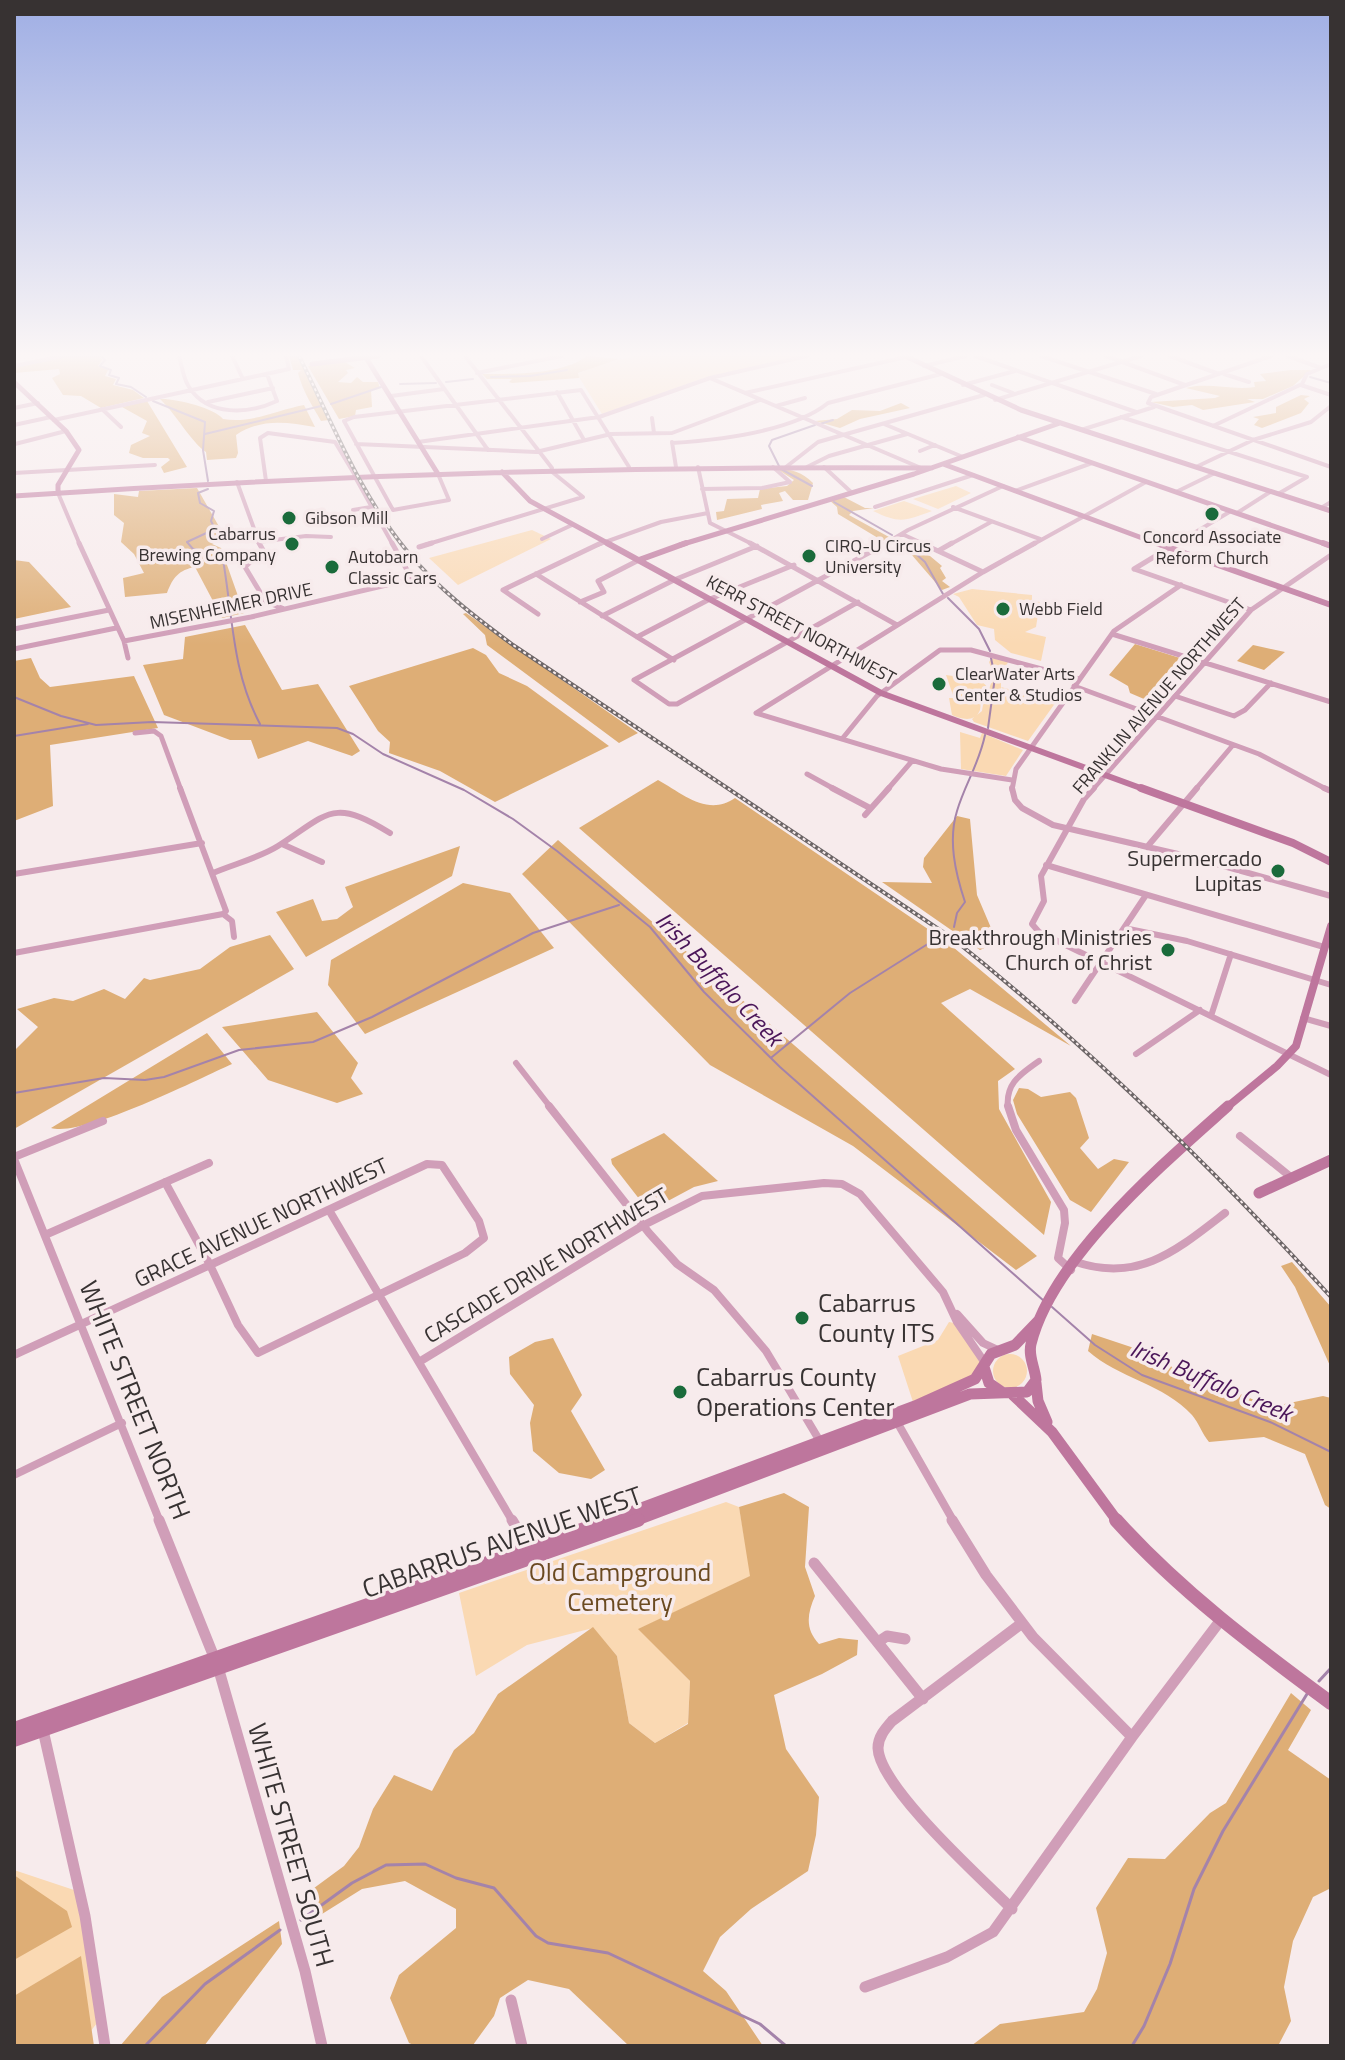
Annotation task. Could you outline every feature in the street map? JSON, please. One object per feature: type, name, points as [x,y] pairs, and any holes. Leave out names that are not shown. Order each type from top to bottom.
[{"type":"street","points":[[78,452],[58,485],[58,493],[124,641],[128,658]]},
{"type":"street","points":[[262,452],[266,481]]},
{"type":"street","points":[[341,452],[371,507],[353,510]]},
{"type":"street","points":[[360,452],[393,510],[449,500],[425,452]]},
{"type":"street","points":[[419,547],[583,497],[552,470],[539,452]]},
{"type":"street","points":[[620,452],[629,467]]},
{"type":"street","points":[[674,452],[676,467]]},
{"type":"street","points":[[786,467],[803,452]]},
{"type":"street","points":[[807,467],[841,452]]},
{"type":"street","points":[[883,452],[921,468]]},
{"type":"street","points":[[952,452],[963,457]]},
{"type":"street","points":[[580,602],[604,592],[598,581],[639,560],[722,530],[976,452]]},
{"type":"street","points":[[1061,452],[1331,546]]},
{"type":"street","points":[[1150,452],[1331,511]]},
{"type":"street","points":[[1196,467],[1227,452]]},
{"type":"street","points":[[1232,452],[1307,477],[1278,494]]},
{"type":"street","points":[[1288,452],[1331,467]]},
{"type":"street","points":[[1015,491],[1092,463]]},
{"type":"street","points":[[943,464],[1331,605]]},
{"type":"street","points":[[14,473],[70,467],[155,465]]},
{"type":"street","points":[[14,496],[237,482],[629,467],[932,468]]},
{"type":"street","points":[[698,467],[709,521],[794,565],[897,625]]},
{"type":"street","points":[[702,489],[762,488],[790,482],[773,467]]},
{"type":"street","points":[[824,467],[851,492]]},
{"type":"street","name":"KERR STREET NORTHWEST","points":[[502,472],[528,500],[544,510],[881,693],[1293,843],[1331,862]]},
{"type":"street","points":[[1176,492],[1215,473]]},
{"type":"street","points":[[875,507],[973,475]]},
{"type":"street","points":[[237,482],[263,552],[245,567],[266,602],[284,609]]},
{"type":"street","points":[[1012,780],[967,774],[912,761],[756,713],[983,572],[1081,515],[1146,482]]},
{"type":"street","points":[[858,602],[684,700],[669,704],[634,680],[822,581],[953,507],[1003,486]]},
{"type":"street","points":[[1251,610],[1134,569],[1270,492]]},
{"type":"street","points":[[1321,508],[1331,502]]},
{"type":"street","name":"MISENHEIMER DRIVE","points":[[124,641],[407,582],[412,577],[371,507]]},
{"type":"street","points":[[953,507],[1040,539]]},
{"type":"street","points":[[538,614],[503,590],[605,542],[684,514],[708,513]]},
{"type":"street","points":[[938,551],[991,522]]},
{"type":"street","points":[[542,539],[572,525]]},
{"type":"street","points":[[902,534],[983,572]]},
{"type":"street","points":[[258,542],[306,536],[331,537]]},
{"type":"street","points":[[602,616],[674,580],[757,546]]},
{"type":"street","name":"FRANKLIN AVENUE NORTHWEST","points":[[1102,962],[1033,927],[1035,913],[1044,901],[1041,878],[1046,865],[1084,799],[1251,610],[1331,555]]},
{"type":"street","points":[[637,637],[710,599],[794,565]]},
{"type":"street","points":[[536,574],[674,660]]},
{"type":"street","points":[[1181,585],[1112,634],[1016,769],[1012,796],[1023,810],[1067,829],[1331,896]]},
{"type":"street","points":[[14,629],[109,610]]},
{"type":"street","points":[[23,627],[28,646]]},
{"type":"street","points":[[14,649],[116,628]]},
{"type":"street","points":[[1112,634],[1331,702]]},
{"type":"street","points":[[842,739],[881,693],[936,652],[955,649],[1079,679]]},
{"type":"street","points":[[1175,696],[1234,716],[1245,710],[1271,683]]},
{"type":"street","points":[[1074,686],[1233,745],[1331,791]]},
{"type":"street","points":[[135,733],[154,731],[161,736],[213,873],[226,911],[223,914]]},
{"type":"street","points":[[1147,847],[1233,745]]},
{"type":"street","points":[[865,815],[912,761]]},
{"type":"street","points":[[807,774],[870,808]]},
{"type":"street","points":[[213,873],[282,844],[312,820],[332,813],[359,814],[390,833]]},
{"type":"street","points":[[14,874],[202,843]]},
{"type":"street","points":[[282,844],[322,862]]},
{"type":"street","points":[[1046,865],[1327,943]]},
{"type":"street","points":[[1075,1001],[1146,895]]},
{"type":"street","points":[[14,953],[223,914],[232,921],[234,937]]},
{"type":"street","name":"CABARRUS AVENUE WEST","points":[[823,1446],[960,1387],[977,1378],[991,1354],[1015,1345],[1039,1320],[1100,1231],[1216,1118],[1290,1054],[1296,1046],[1331,926]]},
{"type":"street","points":[[1124,928],[1231,954],[1331,985]]},
{"type":"street","points":[[1211,1016],[1231,954]]},
{"type":"street","points":[[1102,962],[1331,1075]]},
{"type":"street","points":[[1136,1054],[1200,1010]]},
{"type":"street","points":[[1303,1018],[1331,1026]]},
{"type":"street","points":[[1039,1061],[1012,1083],[1007,1103],[1025,1145],[1062,1204],[1066,1225],[1058,1258],[1074,1266],[1106,1271],[1151,1263],[1181,1248],[1225,1213]]},
{"type":"street","points":[[516,1063],[642,1226],[677,1264],[717,1294],[760,1344],[823,1446]]},
{"type":"street","points":[[14,1158],[103,1121]]},
{"type":"street","points":[[1240,1136],[1292,1178]]},
{"type":"street","name":"WHITE STREET NORTH","points":[[14,1158],[216,1663]]},
{"type":"street","points":[[1259,1193],[1331,1160]]},
{"type":"street","points":[[45,1235],[209,1163]]},
{"type":"street","name":"GRACE AVENUE NORTHWEST","points":[[14,1355],[415,1169],[436,1163],[442,1165],[479,1221],[484,1238],[465,1253],[380,1296]]},
{"type":"street","points":[[165,1182],[253,1350],[258,1353],[380,1296]]},
{"type":"street","name":"CASCADE DRIVE NORTHWEST","points":[[419,1362],[642,1226],[702,1196],[780,1186],[842,1184],[860,1194],[943,1292],[960,1326],[981,1352],[984,1365]]},
{"type":"street","points":[[329,1210],[531,1551]]},
{"type":"street","points":[[950,1307],[983,1343],[1020,1353],[1032,1363]]},
{"type":"street","name":"CABARRUS AVENUE WEST","points":[[14,1729],[216,1663],[970,1394],[1027,1392],[1037,1377],[1030,1348],[1039,1320]]},
{"type":"street","points":[[984,1365],[989,1383],[1024,1403],[1052,1432],[1104,1506],[1143,1550],[1220,1621],[1331,1703]]},
{"type":"street","points":[[1037,1377],[1038,1401],[1052,1432]]},
{"type":"street","points":[[897,1422],[993,1585],[1055,1662],[1132,1737]]},
{"type":"street","points":[[14,1475],[122,1423]]},
{"type":"street","points":[[814,1563],[923,1699]]},
{"type":"street","points":[[865,1987],[978,1943],[993,1932],[1132,1737],[1220,1621]]},
{"type":"street","points":[[1012,1909],[928,1824],[881,1763],[878,1745],[880,1736],[892,1721],[1022,1623]]},
{"type":"street","points":[[878,1642],[887,1636],[905,1639]]},
{"type":"street","name":"CABARRUS AVENUE WEST","points":[[14,1740],[216,1663]]},
{"type":"street","name":"WHITE STREET SOUTH","points":[[216,1663],[305,1971],[322,2046]]},
{"type":"street","points":[[43,1730],[85,1916],[105,2046]]},
{"type":"street","points":[[511,2000],[522,2046]]},
{"type":"green space","points":[[956,486],[971,493],[938,509],[913,499]]},
{"type":"green space","points":[[904,501],[932,511],[902,520],[873,511]]},
{"type":"green space","points":[[532,530],[551,539],[458,585],[429,558]]},
{"type":"green space","name":"Webb Field","points":[[972,589],[1032,595],[1032,601],[1040,602],[1036,627],[1025,632],[1046,637],[1041,661],[1011,653],[995,640],[994,629],[977,625],[959,597],[953,594]]},
{"type":"green space","points":[[992,658],[1008,662],[1001,678],[1001,691],[981,698],[980,710],[975,717],[963,719],[952,715],[949,698],[954,698],[946,675],[981,680],[989,689],[994,675],[989,662]]},
{"type":"green space","points":[[1001,687],[1056,702],[1028,741],[972,719],[982,711],[984,698],[1006,692]]},
{"type":"green space","points":[[960,732],[980,738],[982,733],[1023,750],[1006,776],[961,769]]},
{"type":"green space","points":[[949,1322],[954,1323],[981,1361],[973,1376],[913,1402],[898,1356],[938,1340]]},
{"type":"green space","points":[[1010,1354],[1022,1359],[1027,1371],[1022,1383],[1010,1388],[998,1383],[993,1371],[998,1359]]},
{"type":"green space","name":"Old Campground Cemetery","points":[[726,1502],[739,1507],[751,1576],[639,1629],[690,1681],[688,1723],[655,1743],[629,1723],[617,1656],[593,1628],[527,1645],[476,1676],[459,1593]]},
{"type":"green space","points":[[14,1870],[80,1892],[101,2018],[79,2046],[14,2046]]},
{"type":"shaded area","points":[[178,452],[187,467],[164,473],[161,467],[170,460],[168,458],[143,458],[129,453]]},
{"type":"shaded area","points":[[206,452],[238,452],[236,458],[207,460]]},
{"type":"shaded area","points":[[777,469],[796,472],[813,483],[808,500],[793,500],[785,491],[779,493],[783,501],[717,520],[716,512],[724,511],[727,499],[758,498],[760,489],[787,486],[794,480]]},
{"type":"shaded area","points":[[197,488],[225,537],[212,544],[221,548],[244,613],[222,618],[195,567],[177,575],[167,593],[125,597],[123,578],[144,573],[134,554],[121,542],[124,523],[114,515],[114,494],[138,497],[139,491]]},
{"type":"shaded area","points":[[842,496],[865,508],[874,508],[853,511],[849,515],[889,537],[883,541],[838,514],[837,507],[829,500]]},
{"type":"shaded area","points":[[918,552],[930,556],[942,566],[940,568],[946,578],[942,581],[950,587],[942,590],[911,554]]},
{"type":"shaded area","points":[[14,560],[29,562],[71,607],[14,619]]},
{"type":"shaded area","points":[[466,613],[638,733],[619,743],[487,645],[485,635],[463,614]]},
{"type":"shaded area","points":[[245,625],[282,690],[318,684],[360,751],[352,756],[308,741],[258,759],[251,740],[230,740],[164,715],[143,665],[183,659],[185,637]]},
{"type":"shaded area","points":[[1135,644],[1180,658],[1144,699],[1130,693],[1128,686],[1109,675]]},
{"type":"shaded area","points":[[1253,645],[1285,652],[1264,670],[1237,661]]},
{"type":"shaded area","points":[[473,648],[486,655],[499,673],[527,686],[609,746],[495,802],[440,771],[389,753],[390,742],[378,731],[349,686]]},
{"type":"shaded area","points":[[31,658],[40,678],[50,687],[134,676],[158,728],[50,745],[53,806],[14,821],[14,661]]},
{"type":"shaded area","points":[[658,780],[686,797],[705,804],[725,803],[735,798],[947,942],[1071,1046],[970,989],[941,1003],[1015,1069],[998,1081],[999,1109],[1051,1202],[1044,1235],[579,828]]},
{"type":"shaded area","points":[[957,816],[970,819],[977,895],[997,942],[980,950],[882,882],[932,883],[923,867],[924,858]]},
{"type":"shaded area","points":[[558,840],[1037,1256],[1016,1270],[853,1146],[710,1065],[522,874]]},
{"type":"shaded area","points":[[460,846],[452,876],[306,957],[276,912],[313,899],[322,921],[337,919],[353,907],[345,887]]},
{"type":"shaded area","points":[[463,883],[510,893],[554,948],[365,1034],[328,985],[331,960]]},
{"type":"shaded area","points":[[270,935],[294,969],[14,1129],[14,1051],[38,1027],[17,1009],[54,998],[73,1001],[104,989],[125,999],[144,978],[150,980],[200,969],[230,947]]},
{"type":"shaded area","points":[[317,1012],[358,1063],[351,1078],[363,1094],[337,1103],[268,1080],[222,1027]]},
{"type":"shaded area","points":[[207,1033],[232,1064],[114,1116],[89,1124],[51,1128]]},
{"type":"shaded area","points":[[1019,1088],[1028,1089],[1041,1097],[1070,1092],[1076,1098],[1089,1138],[1080,1148],[1098,1169],[1114,1159],[1129,1162],[1091,1212],[1070,1200],[1017,1114],[1013,1100]]},
{"type":"shaded area","points":[[664,1133],[718,1181],[694,1187],[653,1209],[647,1209],[611,1159]]},
{"type":"shaded area","points":[[1292,1262],[1331,1307],[1331,1368],[1295,1287],[1281,1266]]},
{"type":"shaded area","points":[[1092,1334],[1149,1353],[1182,1373],[1211,1381],[1270,1407],[1323,1396],[1331,1398],[1331,1509],[1325,1505],[1305,1454],[1264,1437],[1209,1442],[1181,1404],[1088,1351]]},
{"type":"shaded area","points":[[553,1338],[582,1395],[571,1411],[605,1470],[591,1479],[559,1473],[533,1451],[530,1423],[534,1405],[510,1374],[509,1357],[535,1342]]},
{"type":"shaded area","points":[[784,1493],[809,1507],[805,1567],[815,1596],[809,1615],[811,1633],[819,1644],[839,1638],[858,1640],[857,1655],[774,1695],[786,1749],[819,1797],[816,1835],[808,1871],[751,1909],[720,1937],[703,1971],[726,1991],[763,2046],[629,2046],[569,1989],[528,1980],[500,1998],[494,2016],[473,2045],[416,2046],[409,2043],[390,1998],[399,1975],[456,1928],[456,1909],[405,1881],[362,1889],[314,1919],[310,1891],[344,1866],[359,1847],[373,1809],[394,1775],[432,1791],[454,1750],[474,1733],[498,1694],[593,1627],[617,1656],[629,1723],[655,1743],[688,1724],[690,1681],[638,1629],[750,1576],[739,1507]]},
{"type":"shaded area","points":[[1291,1693],[1311,1710],[1288,1750],[1331,1780],[1331,1888],[1313,1897],[1293,1941],[1284,1987],[1291,2021],[1278,2046],[971,2046],[1000,2024],[1084,2012],[1097,1989],[1107,1953],[1096,1908],[1128,1858],[1165,1859],[1210,1813],[1226,1803]]},
{"type":"shaded area","points":[[14,1875],[67,1911],[72,1927],[14,1960]]},
{"type":"shaded area","points":[[279,1921],[282,1944],[204,2046],[120,2046],[162,1997]]},
{"type":"shaded area","points":[[81,1956],[94,2046],[14,2046],[14,1996]]},
{"type":"waterway","points":[[203,452],[208,481]]},
{"type":"waterway","points":[[772,452],[779,466]]},
{"type":"waterway","points":[[781,469],[812,486]]},
{"type":"waterway","points":[[208,489],[198,493],[200,503],[214,511],[211,521],[215,529],[187,542],[193,549],[222,554],[238,662],[250,704],[260,724]]},
{"type":"waterway","points":[[834,502],[892,535]]},
{"type":"waterway","points":[[899,539],[925,562],[943,594]]},
{"type":"waterway","points":[[948,598],[979,629],[990,651]]},
{"type":"waterway","points":[[988,728],[995,677],[991,658]]},
{"type":"waterway","name":"Irish Buffalo Creek","points":[[14,697],[61,716],[96,725],[152,722],[337,728],[353,734],[383,754],[464,790],[513,819],[557,851],[650,927],[704,992],[780,1067],[1044,1301]]},
{"type":"waterway","points":[[14,736],[88,724]]},
{"type":"waterway","points":[[954,927],[957,913],[965,902],[954,856],[954,822],[985,735]]},
{"type":"waterway","points":[[14,1093],[104,1078],[145,1080],[164,1077],[239,1050],[313,1042],[372,1017],[533,933],[619,905]]},
{"type":"waterway","points":[[772,1057],[850,993],[942,935]]},
{"type":"waterway","name":"Irish Buffalo Creek","points":[[1052,1307],[1095,1345],[1142,1375],[1270,1422],[1331,1452]]},
{"type":"waterway","points":[[1319,1681],[1331,1668]]},
{"type":"waterway","points":[[1132,2046],[1144,2026],[1170,1964],[1194,1889],[1223,1831],[1307,1694]]},
{"type":"waterway","points":[[301,1920],[352,1883],[386,1865],[425,1864],[456,1878],[494,1888],[536,1936],[548,1943],[608,1953],[760,2024],[786,2046]]},
{"type":"waterway","points":[[145,2046],[205,1984],[280,1930]]},
{"type":"railway","points":[[345,452],[390,529],[444,590],[513,645],[952,938],[1003,979],[1149,1110],[1331,1297]]},
{"type":"place","name":"Concord Associate Reform Church","points":[[1212,514]]},
{"type":"place","name":"Gibson Mill","points":[[289,518]]},
{"type":"place","name":"Cabarrus Brewing Company","points":[[292,544]]},
{"type":"place","name":"CIRQ-U Circus University","points":[[809,556]]},
{"type":"place","name":"Autobarn Classic Cars","points":[[332,567]]},
{"type":"place","name":"Webb Field","points":[[1003,609]]},
{"type":"place","name":"ClearWater Arts Center & Studios","points":[[939,684]]},
{"type":"place","name":"Supermercado Lupitas","points":[[1278,871]]},
{"type":"place","name":"Breakthrough Ministries Church of Christ","points":[[1168,950]]},
{"type":"place","name":"Cabarrus County ITS","points":[[802,1318]]},
{"type":"place","name":"Cabarrus County Operations Center","points":[[680,1392]]}]
